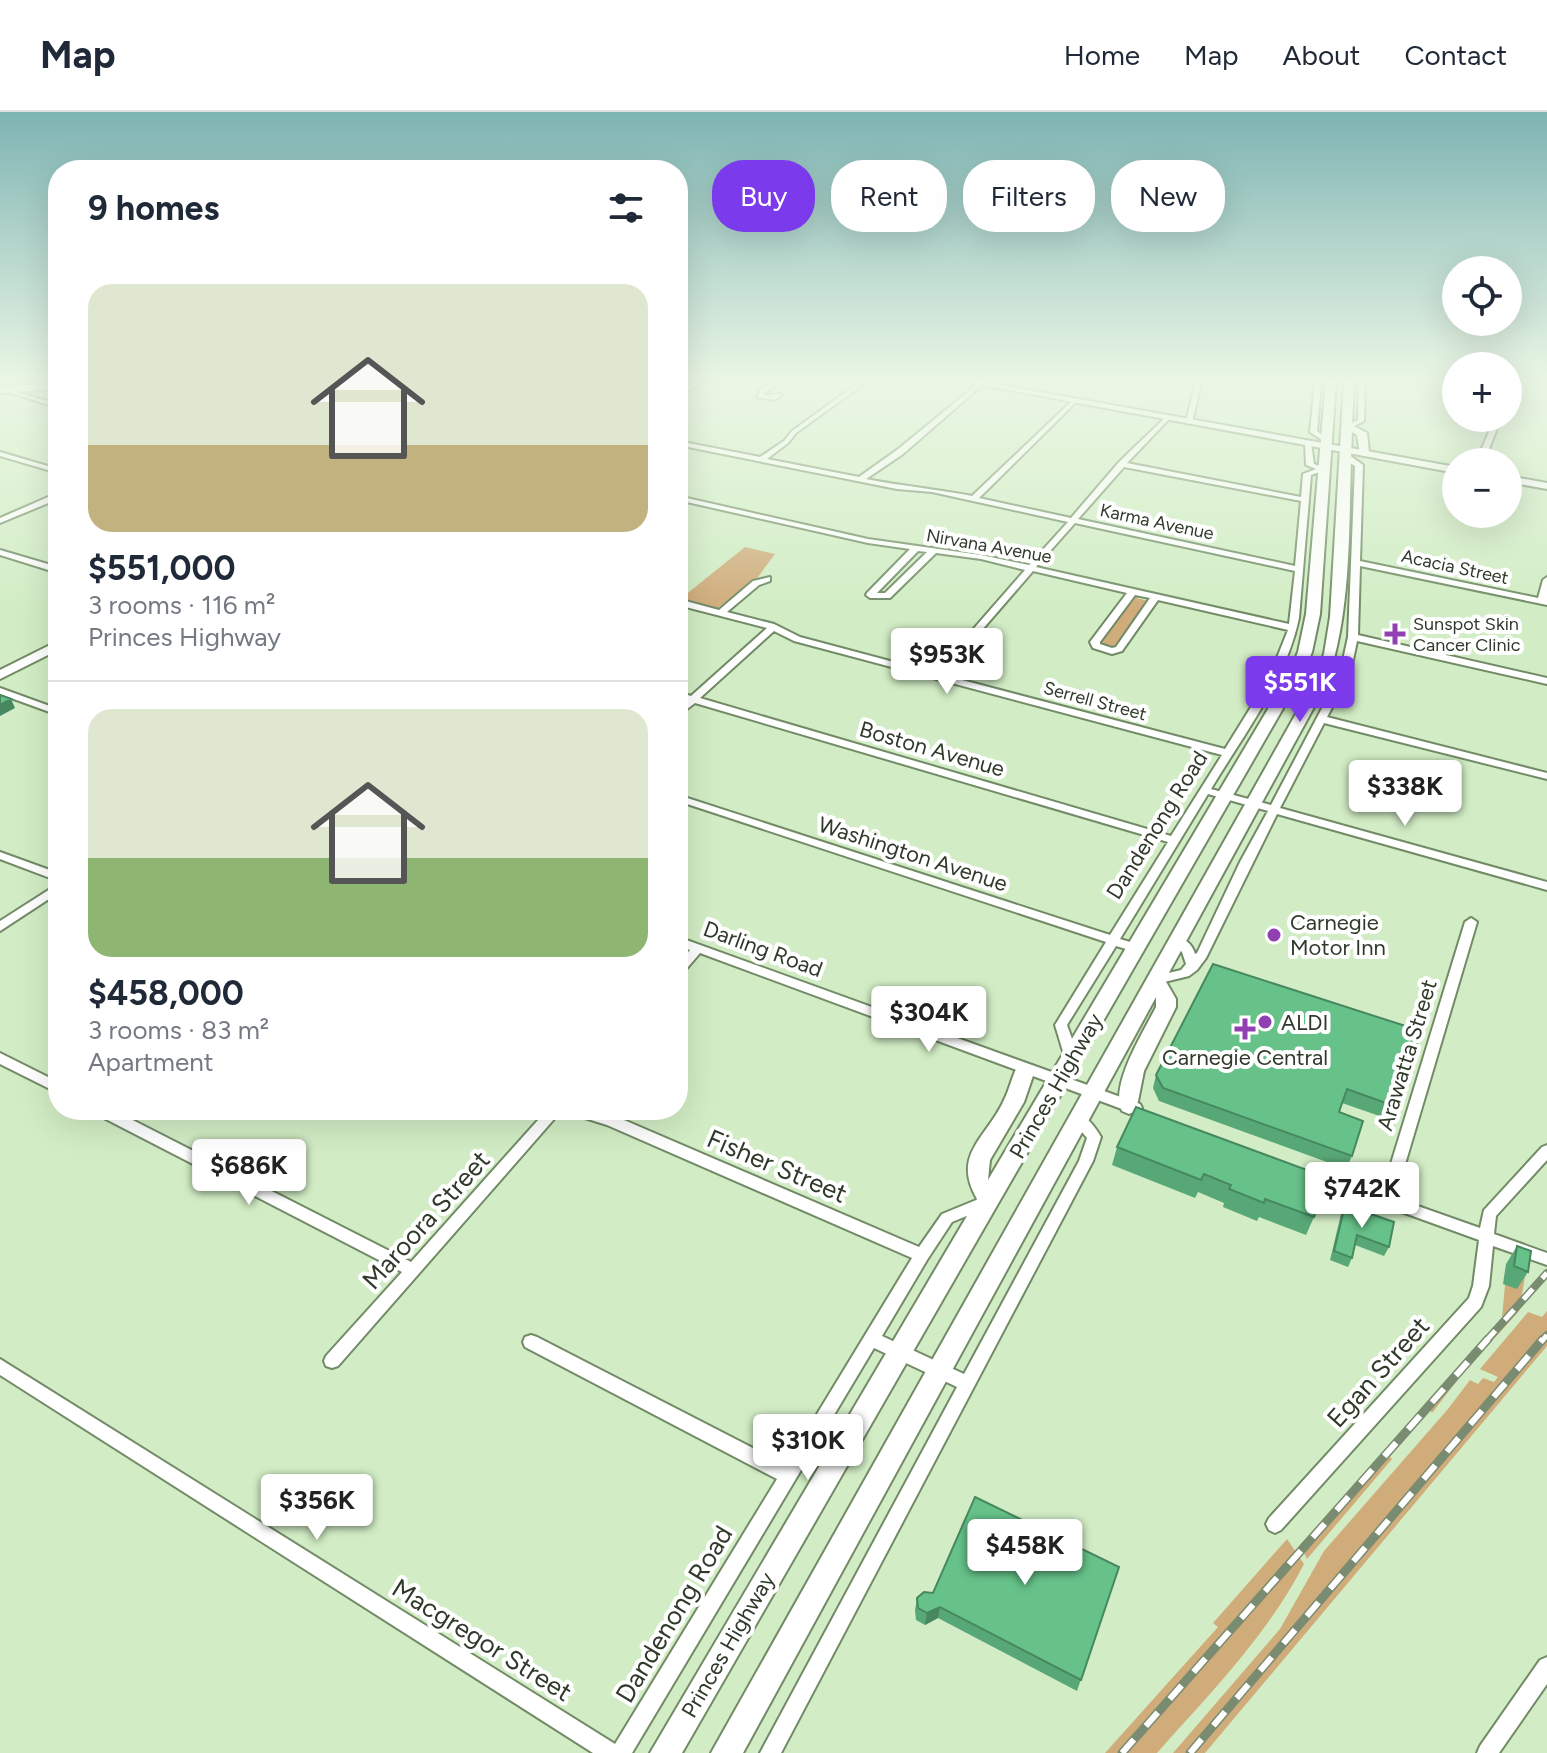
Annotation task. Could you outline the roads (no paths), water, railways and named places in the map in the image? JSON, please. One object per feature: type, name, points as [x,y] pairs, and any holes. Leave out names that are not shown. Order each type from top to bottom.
[{"type":"highway","name":"Princes Highway","points":[[665,1753],[1297,672],[1310,633],[1324,458]]},
{"type":"highway","name":"Princes Highway","points":[[726,1753],[1322,679],[1334,638],[1338,604],[1346,458]]},
{"type":"highway","points":[[1314,600],[1338,604]]},
{"type":"highway","points":[[1136,1109],[1134,1071],[1166,1007],[1166,999],[1156,980]]},
{"type":"highway","points":[[989,1201],[977,1180],[979,1159],[1014,1102],[1025,1070]]},
{"type":"main road","points":[[1389,458],[1442,467]]},
{"type":"main road","points":[[1522,482],[1547,486]]},
{"type":"main road","points":[[0,675],[48,650]]},
{"type":"street","points":[[12,458],[48,468]]},
{"type":"street","name":"Karma Avenue","points":[[749,458],[973,499],[1299,569]]},
{"type":"street","points":[[761,460],[764,458]]},
{"type":"street","points":[[861,479],[892,458]]},
{"type":"street","points":[[973,499],[1016,458]]},
{"type":"street","points":[[937,676],[1128,458]]},
{"type":"street","points":[[1310,458],[1310,465],[1324,469]]},
{"type":"street","points":[[1156,980],[1178,976],[1193,967],[1202,955],[1273,810],[1345,674],[1353,637],[1359,465],[1351,458]]},
{"type":"street","points":[[0,466],[17,459]]},
{"type":"street","points":[[1122,464],[1306,500]]},
{"type":"street","name":"Dandenong Road","points":[[1072,1058],[1061,1025],[1274,678],[1293,628],[1307,474],[1324,469]]},
{"type":"street","points":[[0,521],[48,500]]},
{"type":"street","name":"Nirvana Avenue","points":[[688,500],[868,541],[981,557],[1293,628]]},
{"type":"street","points":[[1343,504],[1357,503]]},
{"type":"street","points":[[915,549],[870,595],[887,596],[933,551]]},
{"type":"street","points":[[0,552],[48,567]]},
{"type":"street","name":"Acacia Street","points":[[1356,563],[1544,602]]},
{"type":"street","points":[[720,613],[756,583],[767,579]]},
{"type":"street","points":[[1544,602],[1547,580]]},
{"type":"street","points":[[1133,591],[1095,642],[1096,646],[1112,651],[1119,649],[1156,596]]},
{"type":"street","name":"Serrell Street","points":[[688,605],[773,627],[797,639],[1227,753]]},
{"type":"street","points":[[688,704],[773,627]]},
{"type":"street","points":[[1353,637],[1547,681]]},
{"type":"street","points":[[0,691],[48,708]]},
{"type":"street","name":"Boston Avenue","points":[[688,698],[1175,841]]},
{"type":"street","points":[[1322,719],[1547,776]]},
{"type":"street","points":[[1205,790],[1547,886]]},
{"type":"street","name":"Washington Avenue","points":[[688,801],[1136,948]]},
{"type":"street","points":[[0,855],[48,874]]},
{"type":"street","points":[[33,869],[48,879]]},
{"type":"street","points":[[0,927],[48,893]]},
{"type":"street","name":"Arawatta Street","points":[[1387,1201],[1471,922]]},
{"type":"street","points":[[1177,941],[1188,950],[1193,967]]},
{"type":"street","name":"Darling Road","points":[[688,944],[1136,1109]]},
{"type":"street","points":[[688,960],[698,948]]},
{"type":"street","points":[[0,1058],[48,1083]]},
{"type":"street","points":[[770,1753],[1091,1150],[1094,1137],[1078,1119]]},
{"type":"street","points":[[120,1120],[413,1270]]},
{"type":"street","name":"Maroora Street","points":[[332,1361],[546,1120]]},
{"type":"street","name":"Fisher Street","points":[[609,1120],[922,1255]]},
{"type":"street","name":"Egan Street","points":[[1275,1524],[1475,1302],[1481,1286],[1491,1210],[1547,1151]]},
{"type":"street","points":[[1298,1169],[1547,1259]]},
{"type":"street","name":"Dandenong Road","points":[[621,1753],[922,1255],[947,1218],[989,1201]]},
{"type":"street","points":[[871,1339],[967,1384]]},
{"type":"street","points":[[531,1342],[788,1475]]},
{"type":"street","name":"Macgregor Street","points":[[0,1366],[611,1753]]},
{"type":"street","points":[[1487,1753],[1547,1667]]},
{"type":"railway","points":[[1486,1341],[1547,1273]]},
{"type":"railway","points":[[1542,1341],[1547,1335]]},
{"type":"railway","points":[[1122,1753],[1488,1339]]},
{"type":"railway","points":[[1190,1753],[1543,1339]]},
{"type":"place","name":"Sunspot Skin Cancer Clinic","points":[[1395,634]]},
{"type":"place","name":"Carnegie Motor Inn","points":[[1274,935]]},
{"type":"place","name":"ALDI","points":[[1265,1022]]},
{"type":"place","name":"Carnegie Central","points":[[1245,1029]]}]
